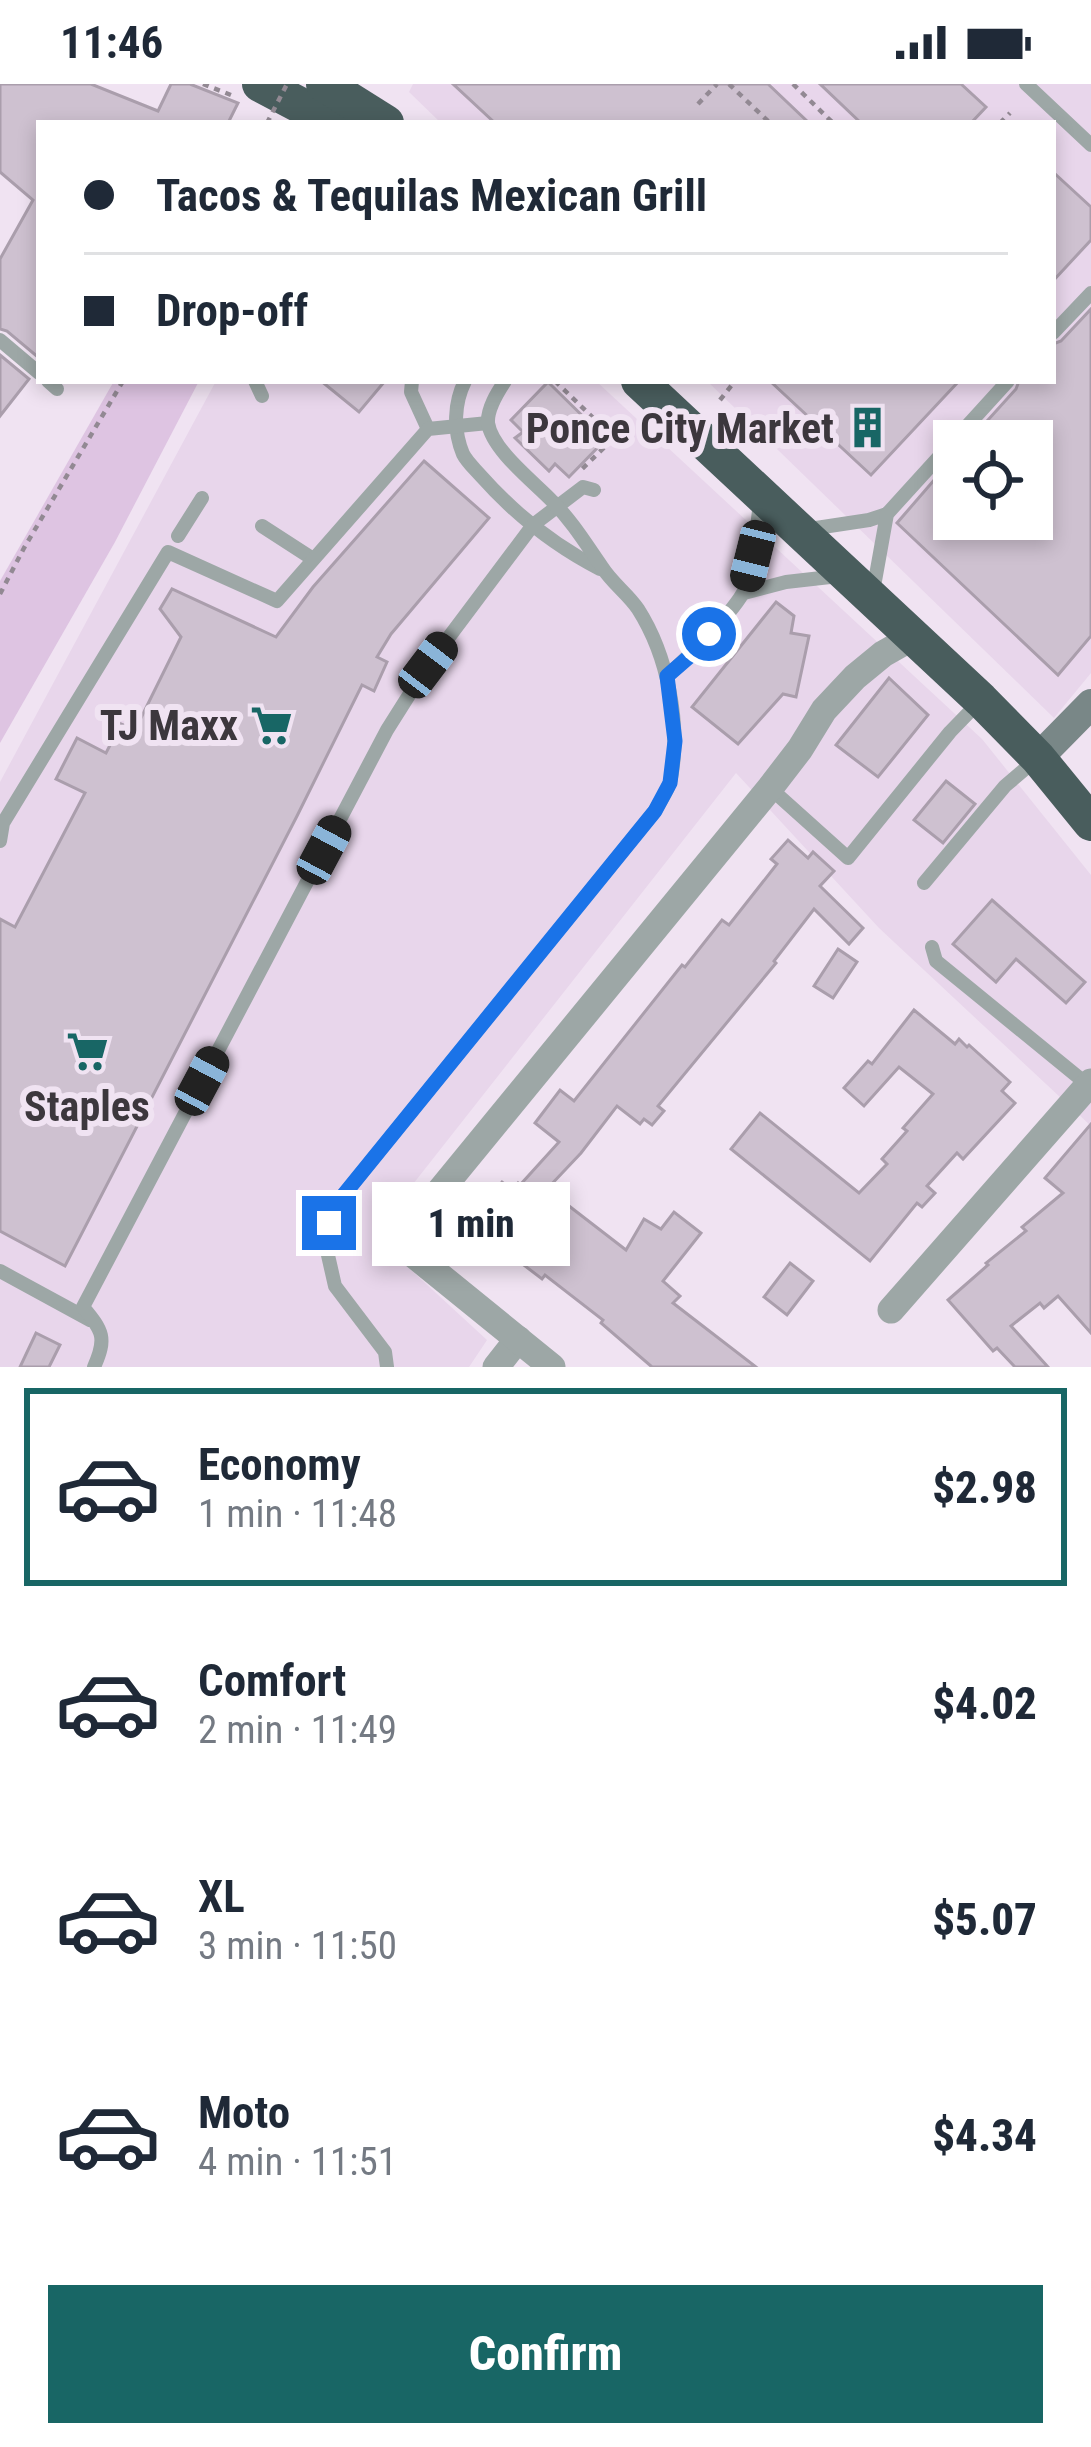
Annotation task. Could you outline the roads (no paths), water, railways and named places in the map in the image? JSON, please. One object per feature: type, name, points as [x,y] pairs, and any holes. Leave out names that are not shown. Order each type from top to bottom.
[{"type":"highway","points":[[260,84],[328,120]]},
{"type":"highway","points":[[324,84],[381,120]]},
{"type":"highway","points":[[642,384],[981,700],[1038,758],[1091,823]]},
{"type":"street","points":[[552,1367],[398,1243],[770,788],[824,710],[883,654],[913,637]]},
{"type":"street","points":[[1038,758],[1091,704]]},
{"type":"street","points":[[891,1310],[1090,1084]]},
{"type":"street","points":[[496,1367],[518,1340]]},
{"type":"lane","points":[[1026,84],[1091,145]]},
{"type":"lane","points":[[1056,330],[1091,293]]},
{"type":"lane","points":[[0,340],[36,370]]},
{"type":"lane","points":[[412,384],[428,429]]},
{"type":"lane","points":[[464,384],[455,402],[464,456],[533,525],[574,556],[604,571]]},
{"type":"lane","points":[[387,1367],[385,1352],[335,1286],[325,1242],[333,1208],[655,811],[670,783],[675,741],[667,676],[637,608],[556,505],[498,446],[488,423],[503,384]]},
{"type":"lane","points":[[744,593],[786,582],[859,587],[887,514],[1005,384]]},
{"type":"lane","points":[[0,841],[3,823],[168,552],[277,601],[428,429],[488,423]]},
{"type":"lane","points":[[94,1367],[104,1345],[99,1325],[83,1307],[387,730],[428,665],[533,525],[583,487],[594,490]]},
{"type":"lane","points":[[667,676],[744,593],[760,496]]},
{"type":"lane","points":[[178,536],[202,498]]},
{"type":"lane","points":[[797,531],[887,514]]},
{"type":"lane","points":[[262,526],[313,559]]},
{"type":"lane","points":[[770,788],[848,859],[981,700]]},
{"type":"lane","points":[[924,883],[1005,786],[1038,758]]},
{"type":"lane","points":[[932,947],[936,961],[1090,1084]]},
{"type":"lane","points":[[0,1270],[99,1325]]},
{"type":"place","name":"Ponce City Market","points":[[868,428]]},
{"type":"place","name":"TJ Maxx","points":[[272,725]]},
{"type":"place","name":"Staples","points":[[87,1052]]}]
